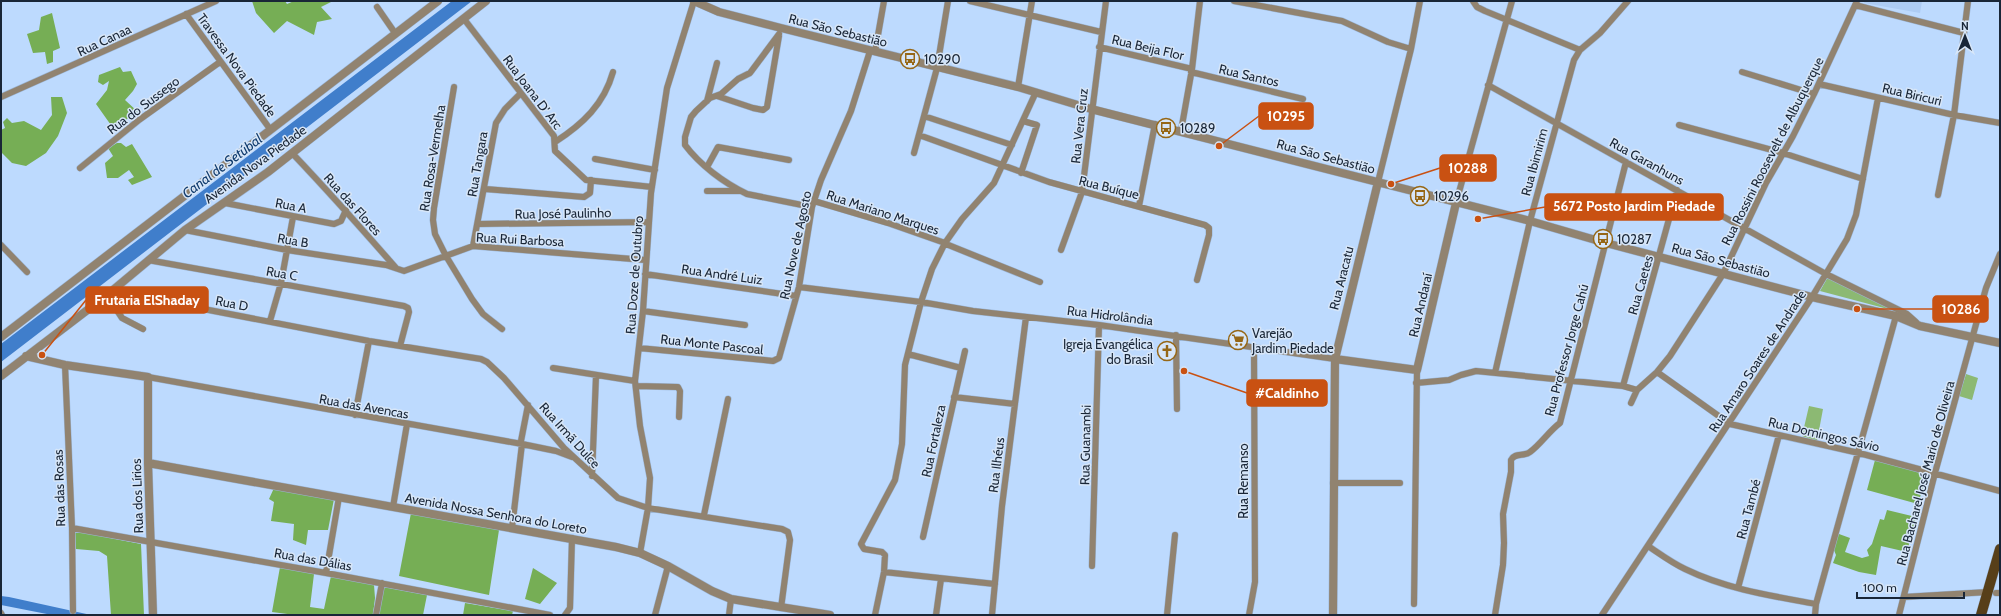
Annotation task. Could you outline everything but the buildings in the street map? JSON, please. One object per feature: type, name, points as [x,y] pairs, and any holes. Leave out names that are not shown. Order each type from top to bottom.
[{"type":"main road","points":[[1981,615],[1995,592],[2000,549]]},
{"type":"street","name":"Rua Canaa","points":[[1,97],[88,60],[216,1]]},
{"type":"street","name":"Avenida Nova Piedade","points":[[1,337],[438,1]]},
{"type":"street","name":"Avenida Nova Piedade","points":[[1,376],[107,295],[185,230],[292,153],[486,1]]},
{"type":"street","name":"Rua São Sebastião","points":[[694,1],[719,12],[780,31],[872,51],[1018,87],[1091,109],[1181,130],[1456,203],[1530,221],[1723,274],[1812,297],[1896,316],[1920,326],[1973,336],[2000,343]]},
{"type":"street","name":"Rua Doze de Outubro","points":[[640,553],[648,508],[650,478],[635,384],[643,311],[648,222],[654,170],[669,82],[694,1]]},
{"type":"street","name":"Rua Nove de Agosto","points":[[780,356],[799,287],[813,204],[851,111],[872,51],[884,1]]},
{"type":"street","points":[[914,153],[937,68],[948,1]]},
{"type":"street","points":[[970,1],[1101,32]]},
{"type":"street","points":[[1018,87],[1032,1]]},
{"type":"street","name":"Rua Vera Cruz","points":[[1062,250],[1082,192],[1091,109],[1106,1]]},
{"type":"street","points":[[1181,130],[1192,70],[1200,1]]},
{"type":"street","points":[[1234,1],[1342,21],[1388,42],[1411,48]]},
{"type":"street","name":"Rua Aracatu","points":[[1333,615],[1335,359],[1411,48],[1420,1]]},
{"type":"street","points":[[1473,1],[1477,7],[1580,50]]},
{"type":"street","name":"Rua Andaraí","points":[[1414,604],[1417,370],[1456,203],[1508,20],[1512,1]]},
{"type":"street","name":"Rua Ibimirim","points":[[1494,373],[1530,221],[1572,68],[1580,50],[1600,33],[1628,1]]},
{"type":"street","points":[[1938,195],[1954,115],[1968,1]]},
{"type":"street","points":[[1856,3],[1964,33]]},
{"type":"street","name":"Rua Rossini Roosevelt de Albuquerque","points":[[1631,403],[1637,390],[1657,372],[1723,274],[1745,227],[1819,84],[1856,3]]},
{"type":"street","points":[[377,7],[395,33]]},
{"type":"street","name":"Travessa Nova Piedade","points":[[186,14],[270,129]]},
{"type":"street","name":"Rua Joana D' Arc","points":[[464,19],[520,94],[554,136],[555,151],[582,177],[592,180],[652,188]]},
{"type":"street","points":[[707,100],[717,96],[738,79],[750,73],[780,31]]},
{"type":"street","points":[[717,96],[760,110],[765,109],[768,105],[780,31]]},
{"type":"street","name":"Rua Beija Flor","points":[[1099,47],[1192,70]]},
{"type":"street","name":"Rua do Sussego","points":[[80,168],[139,120],[220,62]]},
{"type":"street","points":[[707,100],[717,63]]},
{"type":"street","name":"Rua Santos","points":[[1192,70],[1303,98]]},
{"type":"street","points":[[555,142],[576,128],[598,105],[607,89],[613,72]]},
{"type":"street","points":[[1742,72],[1814,94]]},
{"type":"street","name":"Rua Biricuri","points":[[1819,84],[1954,115],[2000,122]]},
{"type":"street","name":"Rua Garanhuns","points":[[1488,86],[1745,227],[1826,274],[1907,314],[1920,326]]},
{"type":"street","name":"Rua Rosa-Vermelha","points":[[454,87],[433,220],[435,234],[472,300],[483,314],[502,329]]},
{"type":"street","points":[[875,615],[886,557],[882,552],[864,549],[861,544],[890,493],[898,467],[902,444],[905,365],[921,302],[932,270],[946,243],[962,220],[994,183],[1036,92]]},
{"type":"street","name":"Rua Tangara","points":[[473,246],[485,189],[496,123],[505,109],[520,94]]},
{"type":"street","name":"Rua Amaro Soares de Andrade","points":[[1602,615],[1730,424],[1812,297],[1852,229],[1878,98]]},
{"type":"street","name":"Rua Mariano Marques","points":[[707,100],[691,117],[684,145],[730,185],[741,191],[813,204],[888,223],[946,243],[1040,282]]},
{"type":"street","points":[[924,116],[1012,145]]},
{"type":"street","points":[[1021,173],[1037,125],[1023,121]]},
{"type":"street","points":[[1139,206],[1155,124]]},
{"type":"street","points":[[1679,125],[1783,153],[1863,179]]},
{"type":"street","name":"Rua Buíque","points":[[919,135],[1003,165],[1021,173],[1082,192],[1194,221],[1209,228],[1209,235],[1197,280]]},
{"type":"street","points":[[707,166],[718,147],[789,160]]},
{"type":"street","name":"Rua das Flores","points":[[292,153],[346,210],[397,269]]},
{"type":"street","points":[[595,159],[654,170]]},
{"type":"street","name":"Rua Professor Jorge Cahú","points":[[1495,615],[1503,565],[1503,514],[1511,472],[1511,460],[1516,455],[1530,453],[1544,437],[1560,423],[1568,398],[1570,381],[1626,162]]},
{"type":"street","points":[[485,189],[584,196],[590,193],[592,180]]},
{"type":"street","name":"Rua Caetes","points":[[1623,386],[1677,190]]},
{"type":"street","points":[[707,191],[741,191]]},
{"type":"street","name":"Rua A","points":[[225,202],[293,217],[334,224],[341,221],[346,210]]},
{"type":"street","points":[[270,321],[281,283],[293,217]]},
{"type":"street","name":"Rua José Paulinho","points":[[478,224],[648,222]]},
{"type":"street","name":"Rua B","points":[[185,230],[287,250],[374,263],[397,269]]},
{"type":"street","points":[[1,245],[27,272]]},
{"type":"street","name":"Rua Rui Barbosa","points":[[397,269],[404,271],[473,246],[645,260]]},
{"type":"street","name":"Rua Bacharel José Mario de Oliveira","points":[[1899,615],[1935,473],[1986,288],[2000,254]]},
{"type":"street","name":"Rua C","points":[[148,260],[404,306],[408,308],[409,312],[400,346]]},
{"type":"street","name":"Rua André Luiz","points":[[645,274],[796,296]]},
{"type":"street","name":"Rua Hidrolândia","points":[[799,287],[1176,335],[1417,370]]},
{"type":"street","points":[[107,295],[122,318],[143,330]]},
{"type":"street","name":"Rua D","points":[[145,303],[150,300],[157,300],[270,321]]},
{"type":"street","points":[[643,311],[745,325]]},
{"type":"street","points":[[1815,615],[1816,604],[1896,316]]},
{"type":"street","name":"Rua Ilhéus","points":[[992,615],[1026,317]]},
{"type":"street","name":"Rua Irmã Dulce","points":[[270,321],[369,341],[481,359],[500,374],[564,448],[592,476],[618,498],[648,508],[782,529],[788,532],[790,540],[781,608]]},
{"type":"street","name":"Rua Guanambi","points":[[1092,566],[1099,325]]},
{"type":"street","points":[[1176,335],[1177,409]]},
{"type":"street","points":[[356,415],[369,341]]},
{"type":"street","name":"Rua Remanso","points":[[1249,615],[1256,582],[1254,347]]},
{"type":"street","name":"Rua Monte Pascoal","points":[[639,348],[773,361],[777,360],[780,356]]},
{"type":"street","name":"Rua Fortaleza","points":[[923,537],[965,351]]},
{"type":"street","points":[[908,354],[961,368]]},
{"type":"street","points":[[26,356],[65,366],[148,377]]},
{"type":"street","name":"Rua das Rosas","points":[[65,366],[72,528],[72,610]]},
{"type":"street","points":[[553,368],[635,384],[678,387],[680,391],[679,418]]},
{"type":"street","points":[[1416,382],[1449,380],[1460,375],[1476,371],[1623,386],[1637,390]]},
{"type":"street","name":"Rua Domingos Sávio","points":[[1657,372],[1730,424],[1859,453],[2000,491]]},
{"type":"street","points":[[592,476],[596,376]]},
{"type":"street","name":"Rua das Avencas","points":[[148,377],[522,444],[575,458]]},
{"type":"street","name":"Rua dos Lírios","points":[[148,377],[148,463],[155,615]]},
{"type":"street","points":[[954,397],[1015,404]]},
{"type":"street","points":[[704,516],[728,400]]},
{"type":"street","points":[[512,528],[522,444],[520,444],[528,405]]},
{"type":"street","points":[[393,507],[407,424]]},
{"type":"street","name":"Rua També","points":[[1738,588],[1779,435]]},
{"type":"street","name":"Avenida Nossa Senhora do Loreto","points":[[148,463],[572,538],[640,553],[668,566],[731,600],[830,615]]},
{"type":"street","points":[[1334,484],[1400,483]]},
{"type":"street","points":[[326,573],[339,497]]},
{"type":"street","name":"Rua das Dálias","points":[[72,528],[382,583],[550,615]]},
{"type":"street","points":[[1167,615],[1175,535]]},
{"type":"street","points":[[565,615],[570,608],[572,538]]},
{"type":"street","points":[[1648,546],[1684,568],[1738,588],[1816,604]]},
{"type":"street","points":[[655,615],[668,566]]},
{"type":"street","points":[[884,572],[995,584]]},
{"type":"street","points":[[936,615],[941,579]]},
{"type":"street","points":[[376,615],[382,583]]},
{"type":"street","points":[[1904,596],[1995,592]]},
{"type":"street","points":[[729,615],[731,600]]},
{"type":"shaded area","points":[[1865,1],[1922,1],[1920,13],[1864,3]]},
{"type":"green space","points":[[252,1],[285,1],[287,4],[294,1],[333,1],[321,7],[332,19],[317,22],[314,35],[287,21],[274,33],[256,13]]},
{"type":"green space","points":[[52,13],[60,48],[53,51],[53,62],[47,64],[45,52],[33,53],[27,34],[39,30],[41,17]]},
{"type":"green space","points":[[120,67],[123,72],[131,71],[137,84],[125,100],[138,112],[113,128],[96,104],[107,90],[109,81],[103,85],[98,82],[99,75]]},
{"type":"green space","points":[[51,97],[62,97],[67,113],[58,136],[46,153],[26,166],[12,163],[1,152],[1,130],[5,128],[3,122],[7,118],[12,123],[24,121],[41,130],[52,115]]},
{"type":"green space","points":[[117,143],[121,143],[126,147],[132,144],[152,177],[132,185],[128,180],[134,177],[129,170],[118,178],[107,178],[105,163],[113,156],[108,148]]},
{"type":"green space","points":[[1830,273],[1899,312],[1820,291]]},
{"type":"green space","points":[[1966,374],[1978,378],[1972,400],[1959,396]]},
{"type":"green space","points":[[1809,406],[1823,409],[1817,441],[1802,436]]},
{"type":"green space","points":[[1875,460],[1927,474],[1918,504],[1867,490]]},
{"type":"green space","points":[[274,488],[334,499],[328,530],[308,530],[306,545],[293,540],[294,524],[271,521],[274,502],[269,499]]},
{"type":"green space","points":[[1887,510],[1916,517],[1907,552],[1881,546],[1876,575],[1859,572],[1833,563],[1836,555],[1831,543],[1839,534],[1850,538],[1845,552],[1862,558],[1869,556],[1867,550],[1872,544],[1880,519],[1884,520]]},
{"type":"green space","points":[[411,513],[499,530],[489,595],[399,576]]},
{"type":"green space","points":[[75,531],[141,544],[144,615],[111,615],[107,556],[99,551],[76,549]]},
{"type":"green space","points":[[280,567],[314,574],[310,607],[324,609],[331,576],[374,585],[375,598],[373,615],[295,615],[272,612]]},
{"type":"green space","points":[[533,568],[557,583],[540,604],[525,599]]},
{"type":"green space","points":[[384,587],[427,595],[423,615],[379,615]]},
{"type":"green space","points":[[465,603],[513,611],[512,615],[463,615]]},
{"type":"water","points":[[452,1],[472,1],[1,362],[1,344]]},
{"type":"water","points":[[1,596],[91,615],[52,615],[1,605]]},
{"type":"place","name":"10290","points":[[910,59]]},
{"type":"place","name":"10289","points":[[1166,128]]},
{"type":"place","name":"10295","points":[[1219,146]]},
{"type":"place","name":"10288","points":[[1391,184]]},
{"type":"place","name":"10296","points":[[1420,196]]},
{"type":"place","name":"5672 Posto Jardim Piedade","points":[[1478,219]]},
{"type":"place","name":"10287","points":[[1603,239]]},
{"type":"place","name":"10286","points":[[1857,309]]},
{"type":"place","name":"Varejão Jardim Piedade","points":[[1238,340]]},
{"type":"place","name":"Igreja Evangélica do Brasil","points":[[1167,351]]},
{"type":"place","name":"Frutaria ElShaday","points":[[42,355]]},
{"type":"place","name":"#Caldinho","points":[[1184,371]]},
{"type":"water label","name":"Canal de Setúbal","points":[[222,166]]}]
